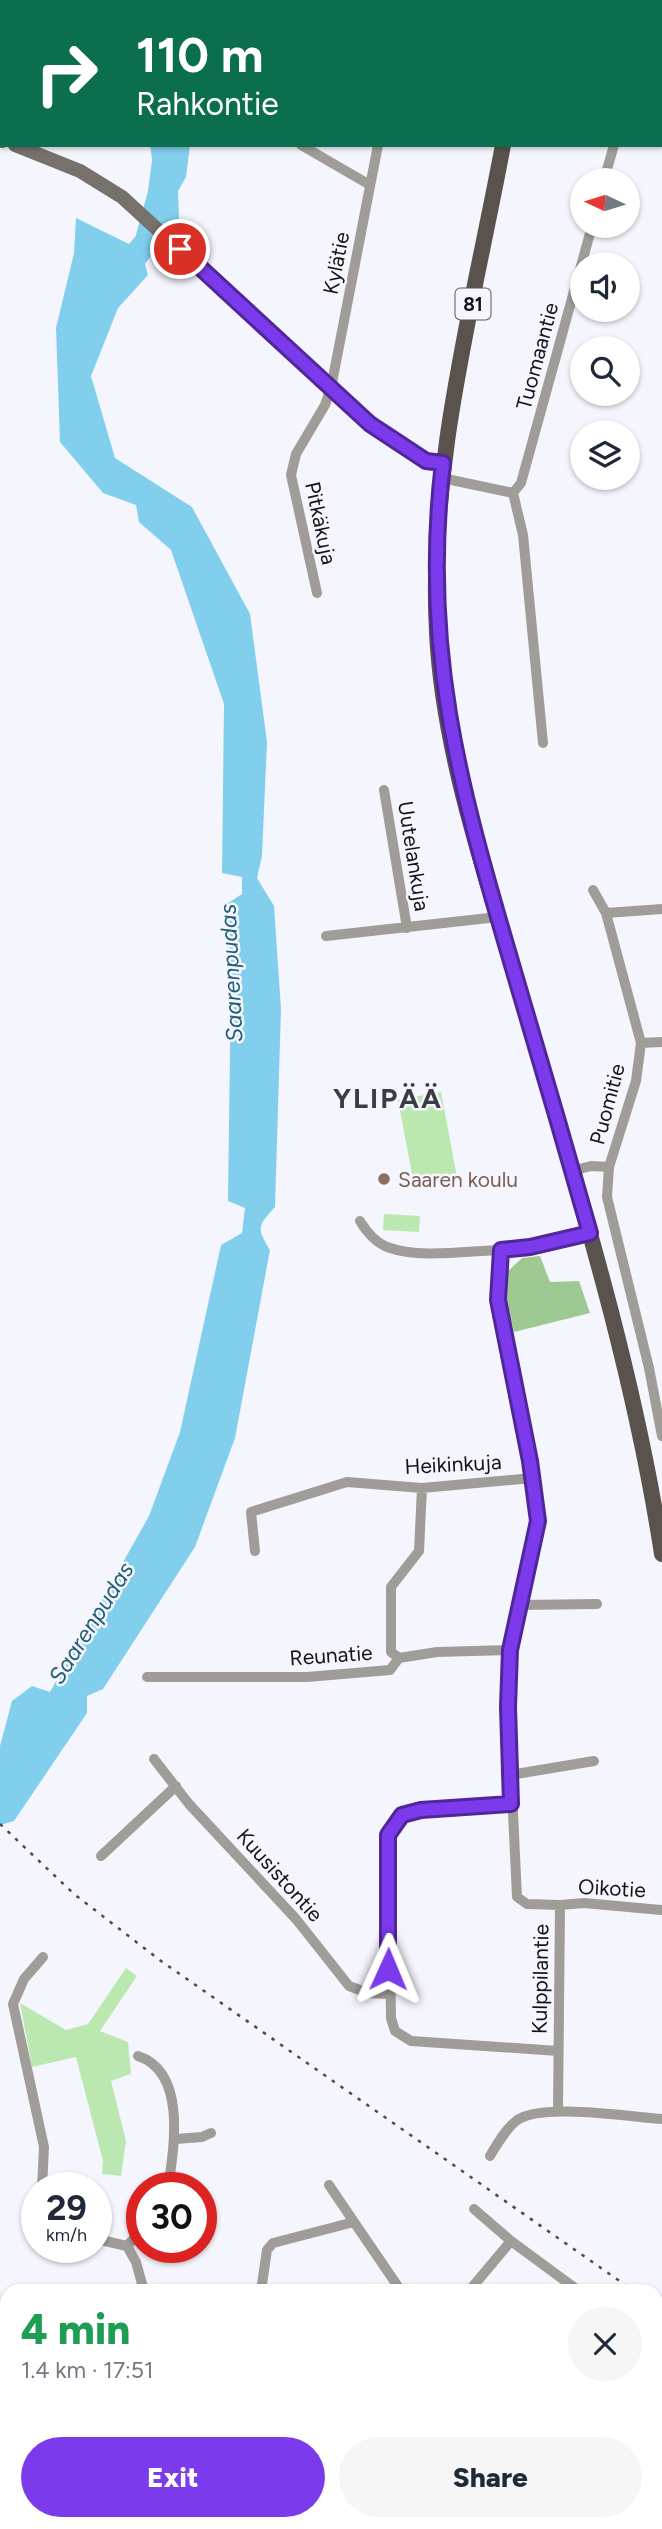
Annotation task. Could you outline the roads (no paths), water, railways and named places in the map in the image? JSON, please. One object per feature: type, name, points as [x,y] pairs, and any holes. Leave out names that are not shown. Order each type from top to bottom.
[{"type":"main road","points":[[20,147],[80,171],[139,210],[370,424],[442,471]]},
{"type":"main road","name":"81","points":[[503,147],[442,471],[436,597],[442,678],[461,785],[590,1233],[632,1390],[662,1554]]},
{"type":"street","points":[[0,96],[0,117]]},
{"type":"street","points":[[304,147],[370,185]]},
{"type":"street","name":"Kylätie","points":[[331,388],[379,147]]},
{"type":"street","points":[[607,168],[613,147]]},
{"type":"street","name":"Tuomaantie","points":[[513,493],[521,483],[589,238]]},
{"type":"street","name":"Pitkäkuja","points":[[317,593],[291,475],[296,454],[325,405],[331,388]]},
{"type":"street","points":[[442,471],[513,493],[523,535],[543,743]]},
{"type":"street","name":"Uutelankuja","points":[[384,790],[407,928]]},
{"type":"street","name":"Puomitie","points":[[593,890],[606,913],[641,1043],[636,1081],[609,1167],[609,1213],[649,1368],[662,1436]]},
{"type":"street","points":[[606,913],[662,909]]},
{"type":"street","name":"Uutelankuja","points":[[326,936],[498,917]]},
{"type":"street","points":[[641,1043],[662,1042]]},
{"type":"street","name":"Puomitie","points":[[572,1171],[591,1166],[609,1167]]},
{"type":"street","points":[[360,1221],[368,1233],[385,1247],[419,1251],[530,1247],[590,1233]]},
{"type":"street","name":"Kulppilantie","points":[[501,1250],[498,1300],[533,1478],[538,1521],[510,1650],[510,1775],[517,1897],[527,1904],[561,1905],[558,2111]]},
{"type":"street","name":"Heikinkuja","points":[[255,1551],[251,1512],[347,1482],[422,1488],[533,1478]]},
{"type":"street","points":[[399,1658],[391,1652],[391,1587],[419,1551],[422,1488]]},
{"type":"street","points":[[521,1605],[597,1604]]},
{"type":"street","name":"Reunatie","points":[[147,1677],[321,1676],[390,1670],[399,1658],[436,1652],[510,1650]]},
{"type":"street","name":"Kuusistontie","points":[[154,1759],[296,1919],[349,1986],[368,1993],[389,1994]]},
{"type":"street","points":[[510,1775],[594,1761]]},
{"type":"street","points":[[101,1856],[176,1786]]},
{"type":"street","points":[[511,1804],[421,1810],[402,1815],[388,1835],[390,2018],[395,2031],[411,2041],[558,2050]]},
{"type":"street","name":"Oikotie","points":[[561,1905],[584,1903],[661,1910]]},
{"type":"street","points":[[42,2172],[44,2147],[13,2004],[24,1979],[43,1957]]},
{"type":"street","points":[[138,2056],[152,2061],[164,2073],[176,2139],[171,2172]]},
{"type":"street","points":[[489,2156],[517,2120],[558,2111],[662,2119]]},
{"type":"street","points":[[176,2139],[202,2137],[211,2133]]},
{"type":"street","points":[[329,2185],[396,2284]]},
{"type":"street","points":[[474,2209],[511,2241],[569,2284]]},
{"type":"street","points":[[262,2284],[267,2250],[273,2243],[354,2222]]},
{"type":"street","points":[[475,2284],[511,2241]]},
{"type":"street","points":[[136,2263],[142,2284]]},
{"type":"water","points":[[150,147],[190,147],[186,177],[178,191],[179,219],[145,264],[148,275],[118,308],[91,376],[115,458],[192,507],[250,614],[267,742],[262,856],[257,878],[274,906],[281,1009],[275,1207],[261,1227],[262,1236],[270,1250],[235,1438],[195,1547],[103,1689],[87,1696],[87,1713],[14,1821],[0,1825],[0,1746],[12,1701],[32,1686],[50,1692],[149,1516],[180,1432],[221,1245],[242,1233],[245,1208],[228,1201],[231,974],[225,905],[242,894],[242,877],[222,873],[224,704],[171,550],[139,522],[136,505],[103,493],[60,442],[56,328],[74,253],[76,218],[129,244],[159,209]]},
{"type":"waterway","name":"Saarenpudas","points":[[145,236],[157,192],[163,147]]},
{"type":"railway","points":[[0,1824],[74,1894],[161,1961],[624,2284]]},
{"type":"place","name":"Saaren koulu","points":[[384,1179]]},
{"type":"district","name":"YLIPÄÄ","points":[[388,1098]]}]
